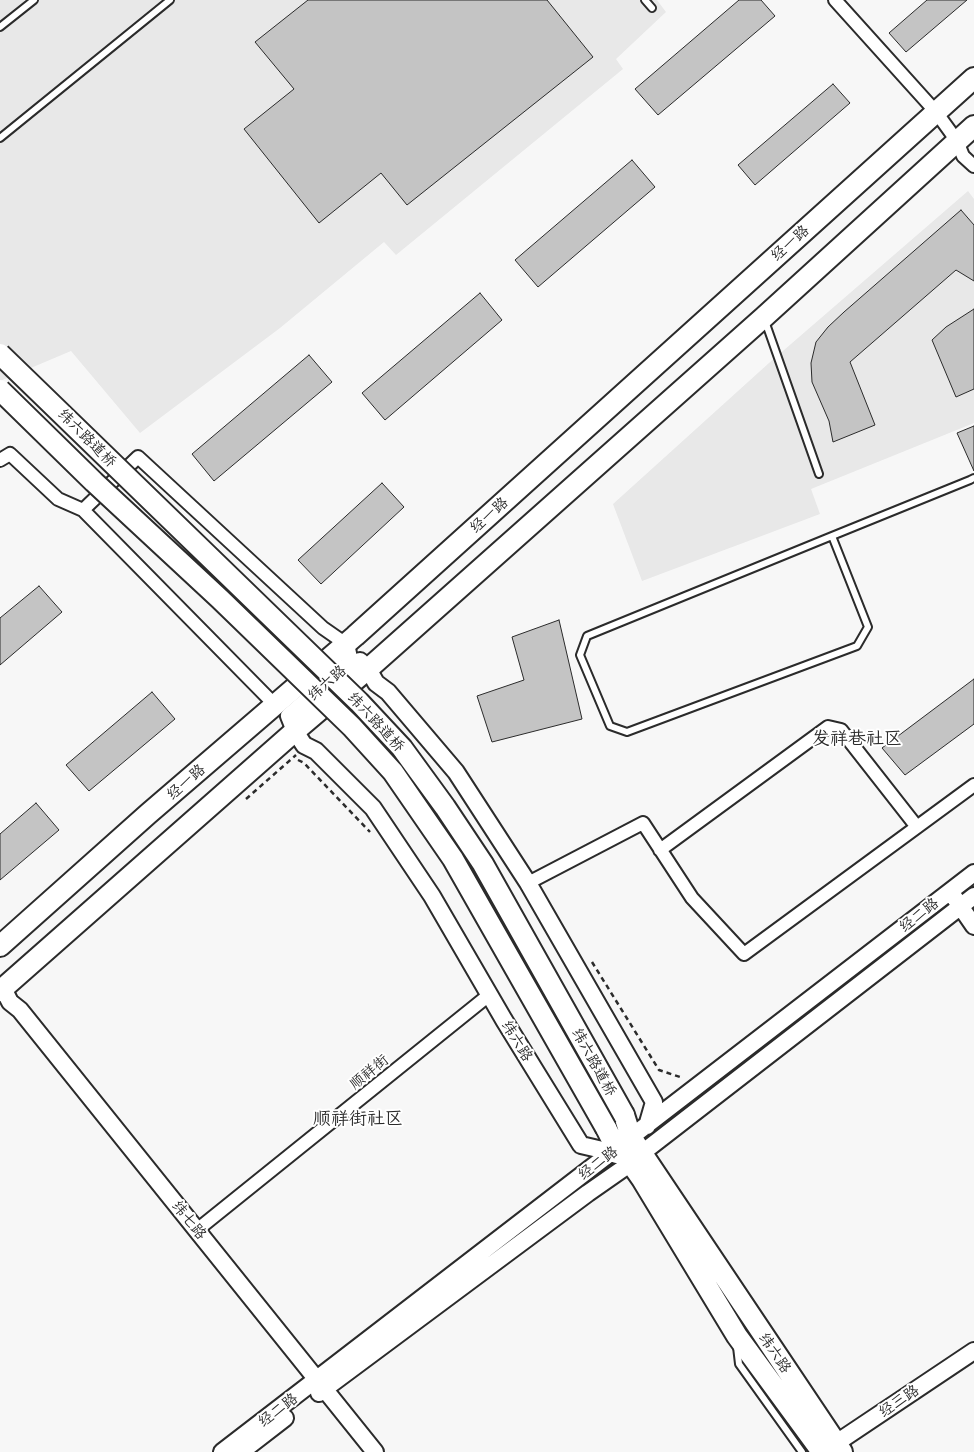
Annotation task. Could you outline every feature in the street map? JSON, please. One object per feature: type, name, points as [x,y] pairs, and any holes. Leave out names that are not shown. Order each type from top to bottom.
[{"type":"main road","name":"经一路","points":[[0,946],[148,814],[346,644],[974,78]]},
{"type":"main road","points":[[2,990],[289,736],[368,669],[764,317],[974,126]]},
{"type":"main road","name":"纬六路道桥","points":[[0,354],[358,702],[402,748],[483,864],[624,1115]]},
{"type":"main road","name":"纬六路道桥","points":[[0,390],[311,686],[393,772],[453,859],[606,1128]]},
{"type":"main road","name":"纬六路","points":[[624,1115],[630,1146],[737,1336],[831,1450]]},
{"type":"main road","name":"纬六路","points":[[606,1128],[611,1138],[630,1146],[831,1450]]},
{"type":"street","points":[[835,0],[936,112],[957,141],[963,156],[974,166]]},
{"type":"street","points":[[0,460],[10,454],[58,499],[83,510],[275,705]]},
{"type":"street","points":[[83,510],[138,458],[324,628],[346,644]]},
{"type":"street","name":"纬六路","points":[[346,644],[368,669],[376,683],[388,692],[456,772],[528,883],[654,1102],[630,1146],[581,1145],[489,995],[432,896],[373,808],[316,751],[289,736],[289,716],[350,663],[346,644]]},
{"type":"street","points":[[660,850],[828,727],[841,730],[918,827]]},
{"type":"street","points":[[528,883],[642,823],[692,898],[744,954],[974,785]]},
{"type":"street","name":"经二路","points":[[241,1452],[321,1384],[630,1146],[974,873]]},
{"type":"street","points":[[950,891],[974,926]]},
{"type":"street","name":"经二路","points":[[222,1452],[321,1384],[588,1193],[630,1146],[974,896]]},
{"type":"street","name":"纬七路","points":[[2,990],[375,1452]]},
{"type":"street","name":"顺祥街","points":[[197,1230],[489,995]]},
{"type":"street","name":"经三路","points":[[831,1450],[974,1351]]},
{"type":"lane","points":[[0,27],[34,0]]},
{"type":"lane","points":[[0,138],[170,0]]},
{"type":"lane","points":[[645,0],[652,8]]},
{"type":"lane","points":[[764,317],[819,474]]},
{"type":"lane","points":[[832,536],[868,627],[857,646],[627,732],[610,726],[580,655],[587,636],[974,478]]},
{"type":"lane","points":[[737,1336],[739,1364],[802,1452]]},
{"type":"path","points":[[289,736],[294,758],[304,763],[376,838]]},
{"type":"shaded area","points":[[0,0],[657,0],[666,12],[616,59],[623,69],[396,255],[384,242],[280,328],[140,433],[71,351],[0,381]]},
{"type":"shaded area","points":[[968,191],[974,199],[974,423],[811,489],[820,514],[642,581],[613,504],[769,363]]},
{"type":"building","points":[[308,0],[547,0],[593,57],[407,205],[381,173],[319,223],[244,129],[294,89],[255,42]]},
{"type":"building","points":[[739,0],[761,0],[775,16],[658,115],[635,89]]},
{"type":"building","points":[[927,0],[967,0],[906,52],[889,33]]},
{"type":"building","points":[[833,84],[850,103],[755,185],[738,165]]},
{"type":"building","points":[[632,160],[655,187],[538,287],[515,260]]},
{"type":"building","points":[[961,210],[974,225],[974,281],[956,270],[850,362],[875,425],[833,442],[829,421],[812,382],[811,363],[816,342],[844,312]]},
{"type":"building","points":[[480,293],[502,320],[385,420],[362,393]]},
{"type":"building","points":[[974,309],[974,389],[956,397],[932,340],[946,327]]},
{"type":"building","points":[[309,355],[332,382],[214,481],[192,454]]},
{"type":"building","points":[[974,426],[974,471],[957,433]]},
{"type":"building","points":[[382,483],[404,507],[321,584],[298,560]]},
{"type":"building","points":[[39,586],[62,612],[0,665],[0,618]]},
{"type":"building","points":[[559,620],[582,719],[492,742],[477,696],[524,680],[512,637]]},
{"type":"building","points":[[974,679],[974,724],[905,775],[882,748]]},
{"type":"building","points":[[152,692],[175,719],[89,791],[66,765]]},
{"type":"building","points":[[36,803],[59,830],[0,880],[0,834]]},
{"type":"district","name":"发祥巷社区","points":[[857,738]]},
{"type":"district","name":"顺祥街社区","points":[[358,1118]]}]
